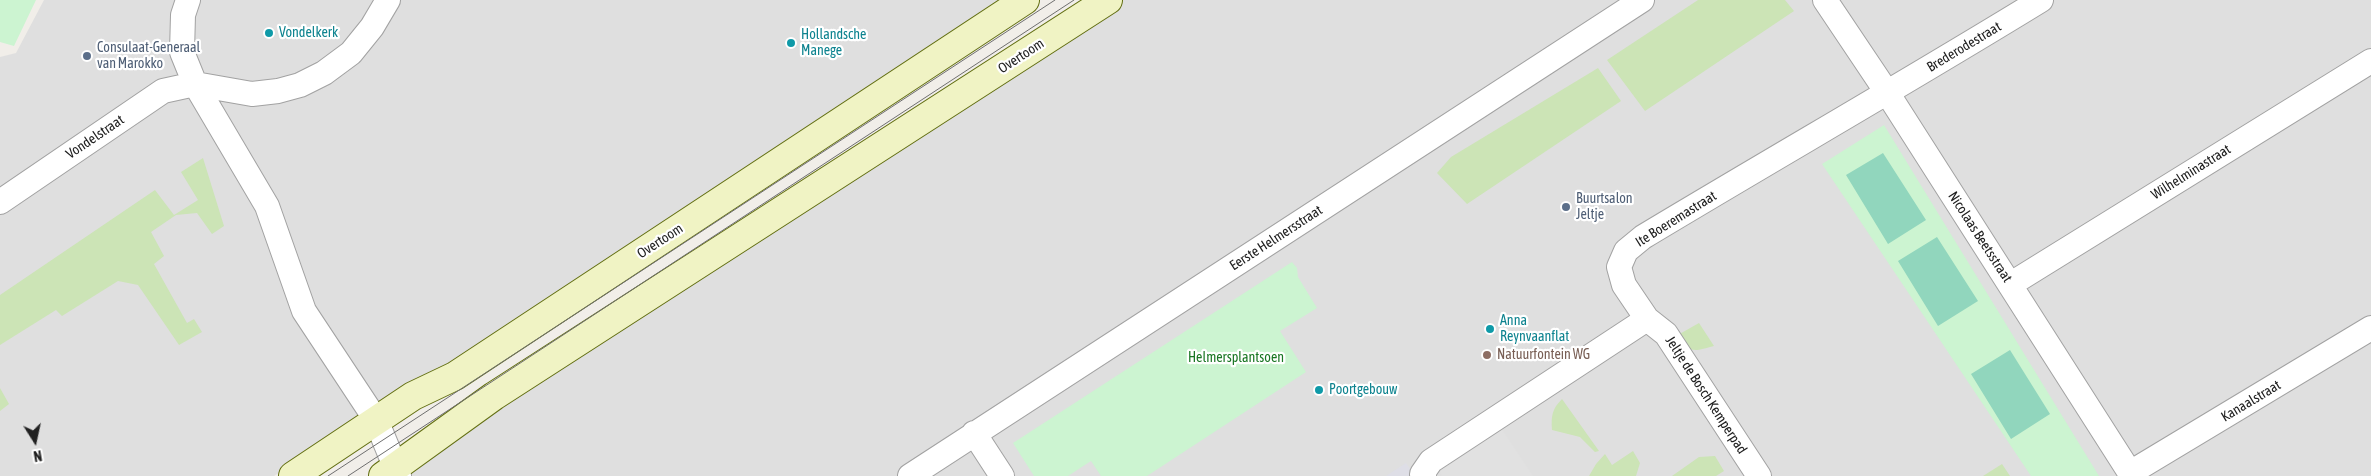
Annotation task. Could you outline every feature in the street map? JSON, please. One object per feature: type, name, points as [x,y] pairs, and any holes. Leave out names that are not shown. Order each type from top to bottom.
[{"type":"main road","name":"Overtoom","points":[[293,476],[413,396],[456,376],[1025,0]]},
{"type":"main road","name":"Overtoom","points":[[393,473],[494,396],[1108,0]]},
{"type":"street","points":[[188,0],[183,15],[182,52],[195,84],[268,206],[304,311],[376,420],[393,473]]},
{"type":"street","name":"Vondelstraat","points":[[0,202],[163,91],[195,84],[252,94],[278,91],[300,85],[324,73],[352,53],[372,27],[388,0]]},
{"type":"street","name":"Eerste Helmersstraat","points":[[910,476],[1642,0]]},
{"type":"street","name":"Nicolaas Beetsstraat","points":[[1825,0],[2011,284],[2131,475]]},
{"type":"street","name":"Brederodestraat","points":[[1888,94],[2041,0]]},
{"type":"street","name":"Wilhelminastraat","points":[[2011,284],[2371,60]]},
{"type":"street","name":"Ite Boeremastraat","points":[[1647,319],[1624,285],[1619,267],[1626,251],[1643,237],[1796,145],[1888,94]]},
{"type":"street","points":[[1427,468],[1647,319]]},
{"type":"street","name":"Jeltje de Bosch Kemperpad","points":[[1647,319],[1666,334],[1759,476]]},
{"type":"street","name":"Kanaalstraat","points":[[2131,475],[2371,328]]},
{"type":"street","points":[[974,433],[1002,476]]},
{"type":"shaded area","points":[[44,0],[1012,0],[274,476],[0,476],[0,57],[16,53]]},
{"type":"shaded area","points":[[1114,0],[2371,0],[2371,476],[395,476]]},
{"type":"shaded area","points":[[1488,408],[1533,476],[1442,476],[1437,468],[1441,438]]},
{"type":"shaded area","points":[[1406,463],[1415,476],[1386,476]]},
{"type":"green space","points":[[0,0],[36,0],[14,46],[0,42]]},
{"type":"green space","points":[[1698,0],[1785,0],[1794,11],[1645,111],[1607,60]]},
{"type":"green space","points":[[1598,68],[1621,101],[1467,204],[1437,173],[1451,157]]},
{"type":"green space","points":[[1884,125],[2099,476],[2031,476],[1822,164]]},
{"type":"green space","points":[[1883,153],[1926,220],[1888,244],[1846,175]]},
{"type":"green space","points":[[203,158],[224,226],[212,234],[197,213],[176,215],[151,232],[164,256],[154,264],[187,323],[194,319],[202,332],[179,345],[138,285],[118,281],[62,316],[56,310],[0,345],[0,295],[155,190],[174,215],[198,200],[181,172]]},
{"type":"green space","points":[[1937,237],[1978,301],[1938,326],[1898,261]]},
{"type":"green space","name":"Helmersplantsoen","points":[[1292,262],[1297,268],[1298,277],[1317,308],[1280,331],[1306,372],[1147,476],[1101,476],[1091,461],[1068,476],[1034,476],[1013,443]]},
{"type":"green space","points":[[1699,323],[1714,346],[1692,350],[1685,346],[1676,336]]},
{"type":"green space","points":[[2010,350],[2050,414],[2011,439],[1971,374]]},
{"type":"green space","points":[[0,388],[9,404],[0,411]]},
{"type":"green space","points":[[1562,399],[1599,451],[1595,452],[1580,437],[1552,430],[1553,413]]},
{"type":"green space","points":[[1633,451],[1640,463],[1636,476],[1589,476],[1605,454],[1612,465]]},
{"type":"green space","points":[[1715,456],[1724,471],[1716,476],[1672,476],[1699,457]]},
{"type":"green space","points":[[2002,464],[2010,476],[1983,476]]},
{"type":"tram line","points":[[328,476],[1055,0]]},
{"type":"tram line","points":[[348,476],[1074,0]]},
{"type":"place","name":"Vondelkerk","points":[[269,33]]},
{"type":"place","name":"Hollandsche Manege","points":[[791,43]]},
{"type":"place","name":"Consulaat-Generaal van Marokko","points":[[87,56]]},
{"type":"place","name":"Buurtsalon Jeltje","points":[[1566,207]]},
{"type":"place","name":"Anna Reynvaanflat","points":[[1490,329]]},
{"type":"place","name":"Natuurfontein WG","points":[[1487,355]]},
{"type":"place","name":"Poortgebouw","points":[[1319,390]]}]
